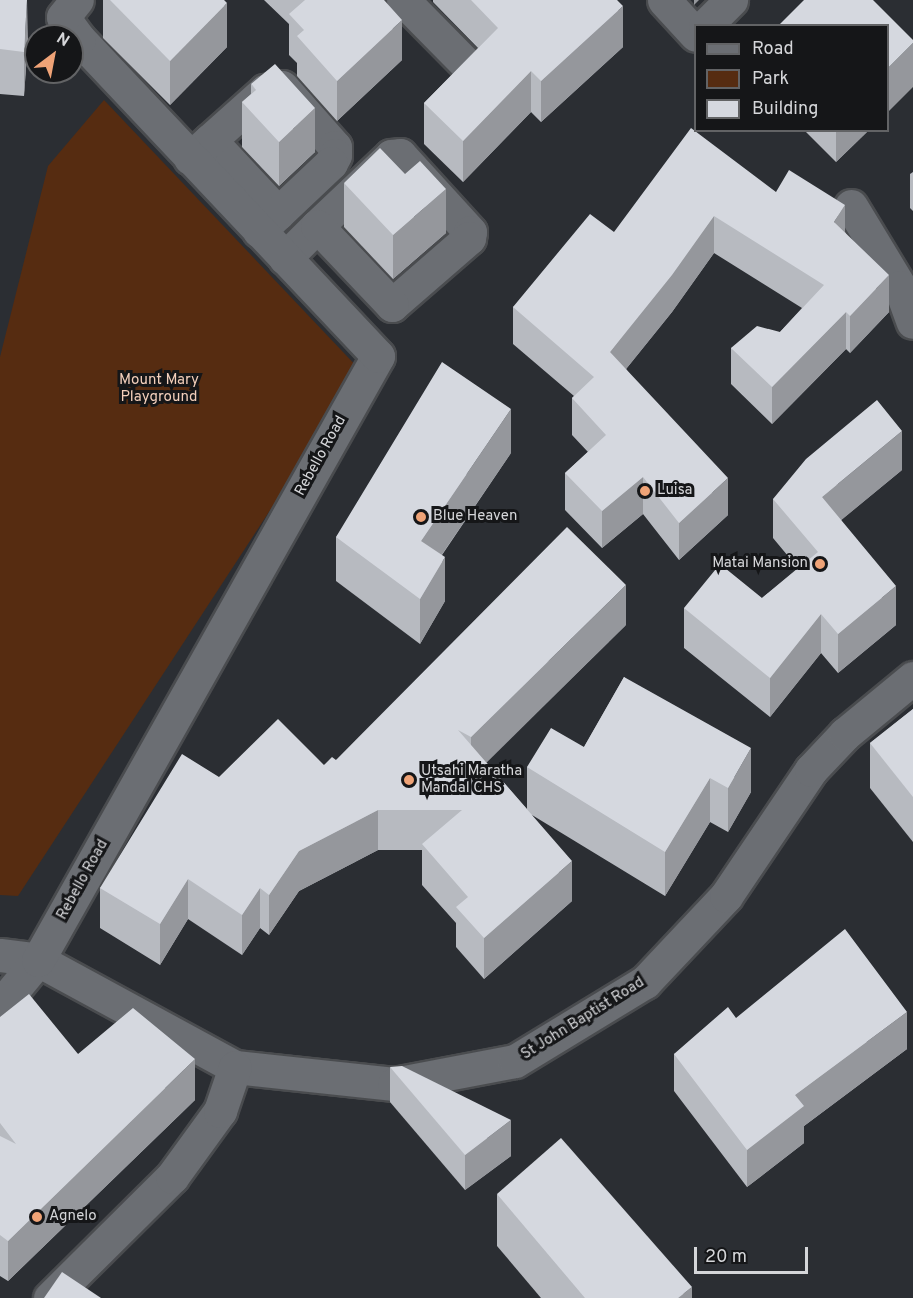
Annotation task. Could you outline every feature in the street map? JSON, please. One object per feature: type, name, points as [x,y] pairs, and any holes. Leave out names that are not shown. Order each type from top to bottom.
[{"type":"street","points":[[403,0],[468,66]]},
{"type":"street","points":[[664,0],[694,35]]},
{"type":"street","points":[[707,24],[731,0]]},
{"type":"street","name":"Rebello Road","points":[[38,960],[378,356],[285,258],[269,222],[200,149],[79,39],[70,8]]},
{"type":"street","points":[[200,149],[265,92],[282,87],[335,147],[331,163],[269,222]]},
{"type":"street","points":[[285,258],[317,226],[391,156],[400,155],[470,232],[469,238],[392,305],[317,226]]},
{"type":"street","points":[[851,206],[900,287],[913,322]]},
{"type":"street","name":"St John Baptist Road","points":[[38,960],[235,1066],[394,1084],[515,1061],[645,982],[726,896],[811,770],[845,734],[913,678]]},
{"type":"street","points":[[0,955],[38,960]]},
{"type":"street","points":[[0,1006],[38,960]]},
{"type":"street","points":[[59,1295],[172,1177],[220,1111],[235,1066]]},
{"type":"green space","name":"Mount Mary Playground","points":[[104,100],[361,371],[18,896],[0,895],[0,357],[48,166]]},
{"type":"building","points":[[0,0],[27,0],[24,52],[0,49]]},
{"type":"building","points":[[110,0],[224,0],[227,3],[170,61]]},
{"type":"building","points":[[305,0],[384,0],[402,20],[337,81],[297,36],[304,30],[289,14]]},
{"type":"building","points":[[471,0],[617,0],[623,6],[541,81],[531,71],[463,141],[424,103],[498,28]]},
{"type":"building","points":[[804,0],[873,0],[913,40],[913,43],[889,67],[889,24],[780,24]]},
{"type":"building","points":[[275,64],[315,108],[279,142],[242,102],[256,90],[251,84]]},
{"type":"building","points":[[691,128],[776,192],[789,170],[845,205],[834,222],[889,275],[850,316],[846,312],[772,387],[731,348],[757,326],[780,332],[824,285],[714,216],[672,275],[610,352],[728,478],[679,523],[643,477],[602,511],[565,473],[606,435],[572,398],[594,377],[513,307],[590,214],[614,232]]},
{"type":"building","points":[[380,148],[405,174],[420,161],[446,189],[393,235],[344,183]]},
{"type":"building","points":[[442,362],[511,409],[421,541],[445,557],[420,599],[336,537]]},
{"type":"building","points":[[877,400],[902,431],[822,497],[896,586],[838,634],[821,614],[770,678],[684,608],[720,564],[762,598],[818,552],[773,499],[806,459]]},
{"type":"building","points":[[567,527],[626,585],[471,737],[458,730],[572,861],[484,938],[456,907],[468,897],[422,844],[462,810],[378,810],[299,851],[269,895],[260,888],[242,915],[188,879],[160,924],[100,888],[182,754],[219,777],[278,719],[324,765],[332,757],[336,760]]},
{"type":"building","points":[[624,677],[751,748],[728,788],[710,778],[665,852],[527,767],[551,728],[584,747]]},
{"type":"building","points":[[913,709],[913,797],[870,743]]},
{"type":"building","points":[[845,929],[907,1012],[795,1095],[804,1106],[747,1150],[674,1054],[728,1007],[736,1018]]},
{"type":"building","points":[[29,994],[78,1054],[133,1008],[195,1059],[8,1241],[0,1235],[0,1136],[16,1144],[0,1123],[0,1017]]},
{"type":"building","points":[[402,1066],[511,1120],[465,1155],[390,1067]]},
{"type":"building","points":[[561,1138],[692,1287],[678,1298],[585,1298],[497,1194]]},
{"type":"building","points":[[62,1272],[101,1298],[44,1298]]},
{"type":"place","name":"Luisa","points":[[645,491]]},
{"type":"place","name":"Blue Heaven","points":[[421,517]]},
{"type":"place","name":"Matai Mansion","points":[[820,564]]},
{"type":"place","name":"Utsahi Maratha Mandal CHS","points":[[409,780]]},
{"type":"place","name":"Agnelo","points":[[37,1217]]}]
